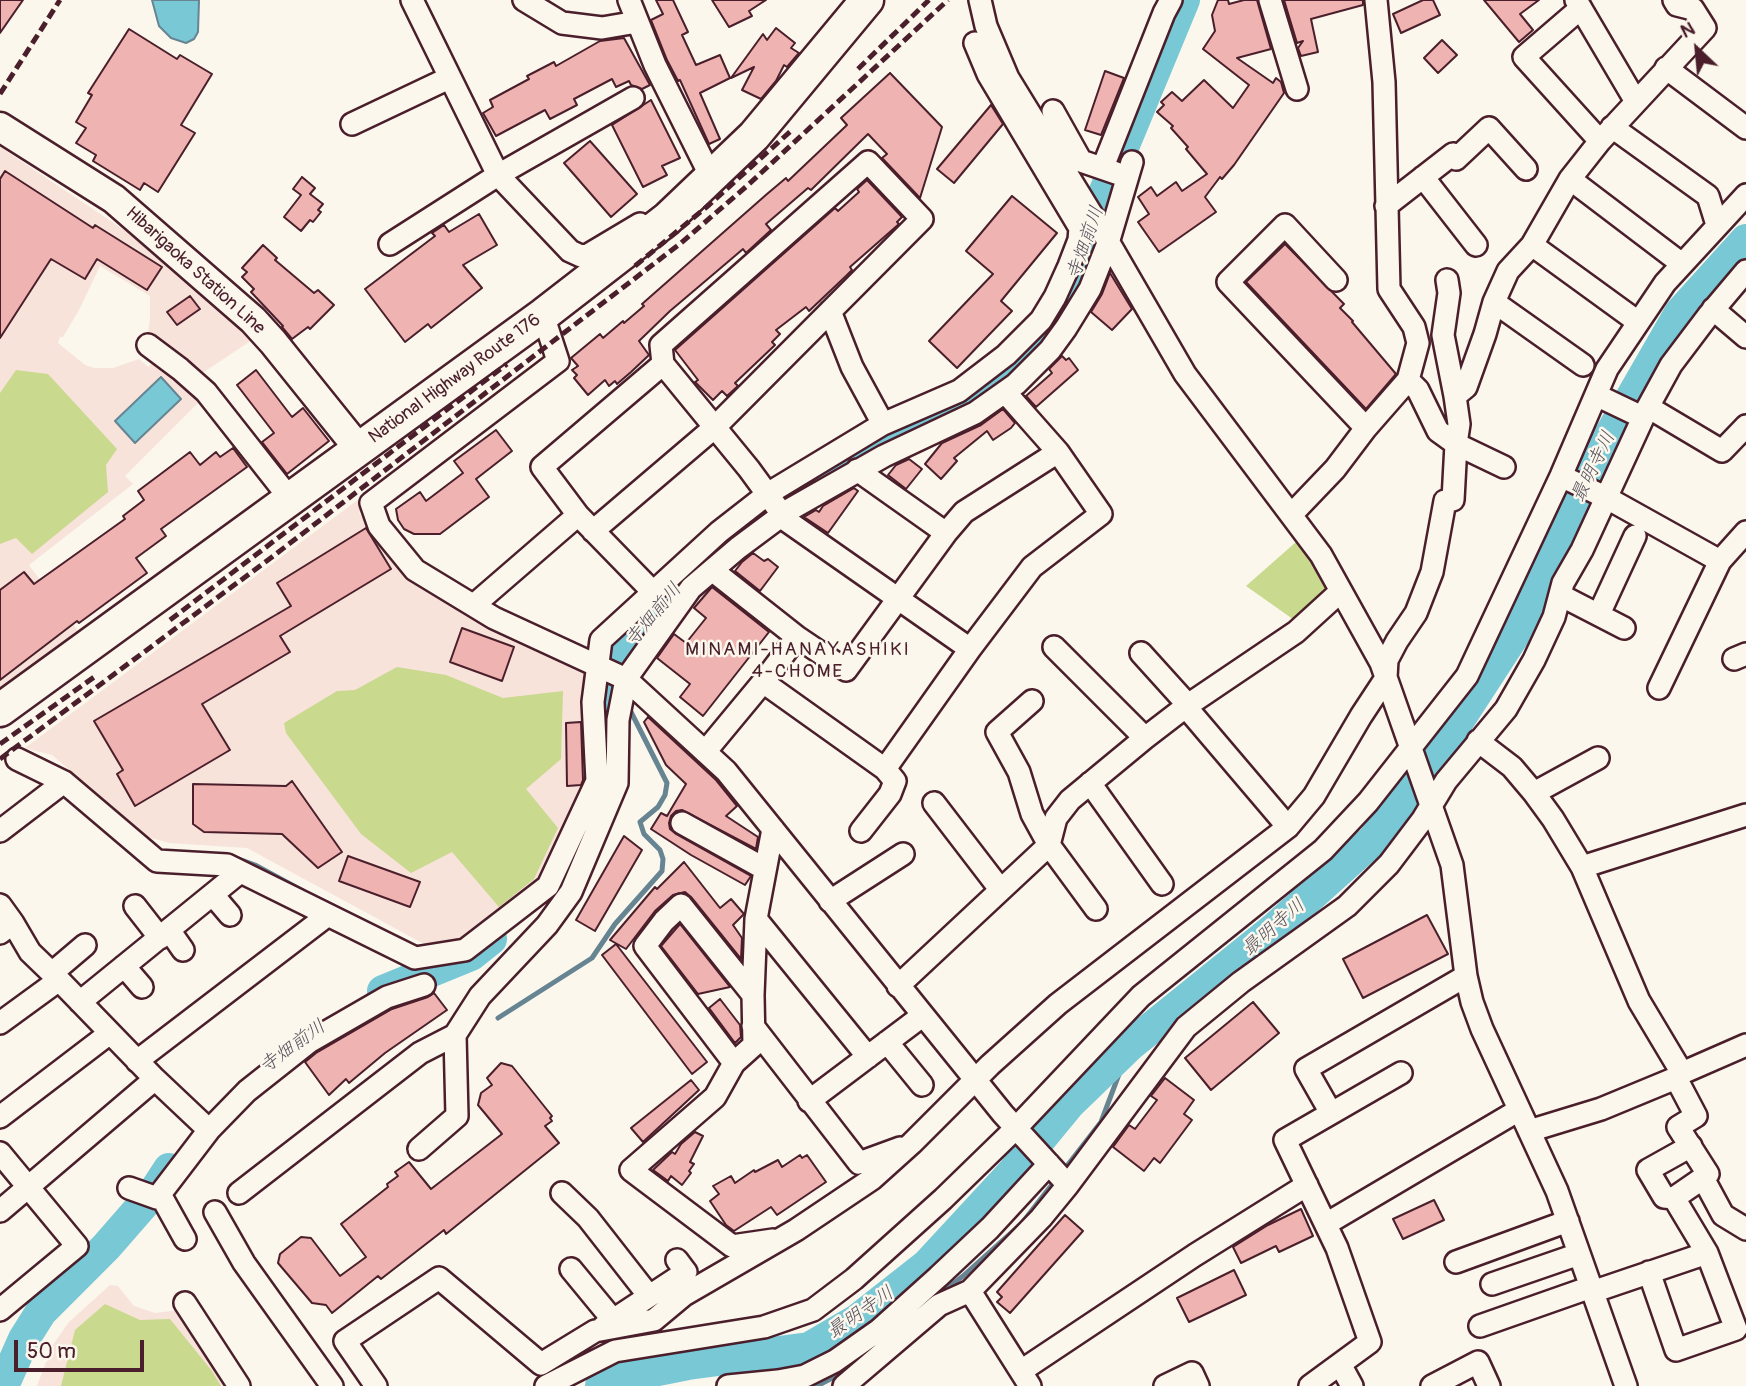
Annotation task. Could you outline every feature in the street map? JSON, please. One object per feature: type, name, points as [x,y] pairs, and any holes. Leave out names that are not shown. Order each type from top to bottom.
[{"type":"highway","name":"National Highway Route 176","points":[[0,710],[543,315],[667,219],[754,136],[867,0]]},
{"type":"main road","name":"Hibarigaoka Station Line","points":[[0,127],[114,198],[253,320],[359,449]]},
{"type":"street","points":[[411,0],[498,174],[570,251],[581,256],[588,254],[644,222],[667,219]]},
{"type":"street","points":[[524,0],[562,23],[602,28],[637,22]]},
{"type":"street","points":[[629,0],[654,65],[711,177]]},
{"type":"street","points":[[980,0],[996,53],[1185,374],[1321,555],[1381,663],[1452,865],[1466,976],[1472,1002],[1557,1191],[1626,1386]]},
{"type":"street","points":[[1103,167],[1171,0]]},
{"type":"street","points":[[1270,0],[1297,89]]},
{"type":"street","points":[[1292,515],[1335,469],[1408,380],[1419,343],[1414,327],[1389,289],[1384,82],[1376,0]]},
{"type":"street","points":[[1455,397],[1466,387],[1493,303],[1508,271],[1532,245],[1570,179],[1635,100],[1705,28],[1693,9],[1677,5],[1674,0]]},
{"type":"street","points":[[1635,100],[1579,4],[1524,57],[1606,134],[1708,196],[1717,225]]},
{"type":"street","points":[[239,1193],[420,1053],[456,1035],[480,996],[547,925],[571,892],[617,783],[618,720],[613,673],[601,640],[719,532],[768,495],[883,424],[959,391],[1006,355],[1041,320],[1055,298],[1079,240],[1080,228],[988,74],[975,43]]},
{"type":"street","points":[[1666,68],[1746,128]]},
{"type":"street","points":[[352,124],[449,78]]},
{"type":"street","points":[[390,244],[498,174],[633,98]]},
{"type":"street","points":[[17,759],[64,782],[157,862],[227,865],[415,958],[465,950],[548,886],[597,781],[593,702],[613,673],[691,588],[782,515],[858,470],[975,413],[1005,392],[1050,350],[1066,328],[1090,289],[1129,170],[1081,161],[1053,111]]},
{"type":"street","points":[[1386,206],[1453,154],[1456,159],[1489,128],[1526,169]]},
{"type":"street","points":[[593,531],[715,427],[922,219],[868,162],[661,345],[663,364],[715,427],[787,521],[970,649]]},
{"type":"street","points":[[1423,177],[1476,244]]},
{"type":"street","points":[[1570,179],[1682,264]]},
{"type":"street","points":[[546,1386],[615,1351],[764,1327],[813,1310],[854,1279],[1019,1131],[1142,996],[1323,850],[1413,752],[1467,676],[1563,477],[1607,369],[1665,283],[1746,195]]},
{"type":"street","points":[[1336,280],[1285,225],[1228,282],[1366,428]]},
{"type":"street","points":[[1532,245],[1638,322]]},
{"type":"street","points":[[728,1386],[805,1376],[835,1361],[879,1330],[990,1227],[1056,1172],[1186,1027],[1241,982],[1347,906],[1389,864],[1446,781],[1506,709],[1534,660],[1554,617],[1563,583],[1582,550],[1645,412],[1671,365],[1746,271]]},
{"type":"street","points":[[604,1326],[654,1320],[684,1295],[782,1239],[872,1180],[1058,1004],[1288,827],[1314,796],[1386,678],[1387,660],[1416,613],[1432,572],[1445,501],[1453,500],[1455,444],[1459,424],[1443,335],[1449,293],[1447,280]]},
{"type":"street","points":[[1493,303],[1583,365]]},
{"type":"street","points":[[1713,309],[1746,337]]},
{"type":"street","points":[[830,311],[852,367],[883,424]]},
{"type":"street","points":[[543,315],[558,362],[371,503],[379,526],[415,570],[494,618],[613,673],[726,771],[922,1016],[1056,1172]]},
{"type":"street","points":[[148,345],[198,384],[291,500]]},
{"type":"street","points":[[653,592],[578,515],[542,467],[663,364]]},
{"type":"street","points":[[1408,380],[1418,390],[1438,431],[1455,444],[1504,467]]},
{"type":"street","points":[[885,769],[970,649],[1032,568],[1101,514],[1058,452],[1005,392]]},
{"type":"street","points":[[1596,395],[1645,412],[1722,451],[1746,426]]},
{"type":"street","points":[[712,570],[797,637],[846,670],[964,512],[1058,452]]},
{"type":"street","points":[[858,470],[946,533]]},
{"type":"street","points":[[1563,477],[1605,497],[1720,561]]},
{"type":"street","points":[[474,605],[578,515]]},
{"type":"street","points":[[1659,688],[1720,561],[1746,532]]},
{"type":"street","points":[[1599,614],[1635,536]]},
{"type":"street","points":[[898,986],[1049,845],[1056,818],[1070,800],[1187,706],[1296,632],[1341,591]]},
{"type":"street","points":[[1560,595],[1624,628]]},
{"type":"street","points":[[705,752],[797,637]]},
{"type":"street","points":[[1142,653],[1288,827]]},
{"type":"street","points":[[1059,658],[1145,738]]},
{"type":"street","points":[[763,682],[885,769],[895,781],[890,794],[861,831]]},
{"type":"street","points":[[1032,701],[997,732],[1019,772],[1032,814],[1049,845],[1096,909]]},
{"type":"street","points":[[1478,741],[1512,767],[1534,793],[1581,867],[1639,1001],[1679,1076],[1696,1116],[1678,1126],[1691,1146],[1709,1174],[1674,1198],[1664,1198],[1648,1170],[1691,1146]]},
{"type":"street","points":[[1534,793],[1598,758]]},
{"type":"street","points":[[0,831],[64,782]]},
{"type":"street","points":[[1090,783],[1163,884]]},
{"type":"street","points":[[934,803],[1000,889]]},
{"type":"street","points":[[1581,867],[1746,815]]},
{"type":"street","points":[[682,824],[765,869]]},
{"type":"street","points":[[773,829],[756,919],[754,1045],[734,1063],[715,1097],[631,1170],[732,1246],[782,1239]]},
{"type":"street","points":[[830,901],[903,853]]},
{"type":"street","points":[[80,1002],[240,872]]},
{"type":"street","points":[[213,895],[230,915]]},
{"type":"street","points":[[734,1063],[645,946],[664,921],[688,898],[753,995]]},
{"type":"street","points":[[0,905],[6,928],[205,1126]]},
{"type":"street","points":[[135,906],[183,950]]},
{"type":"street","points":[[137,1060],[328,915]]},
{"type":"street","points":[[756,919],[867,1057]]},
{"type":"street","points":[[0,1023],[55,976],[85,945]]},
{"type":"street","points":[[124,967],[142,987]]},
{"type":"street","points":[[1331,1113],[1306,1069],[1466,976]]},
{"type":"street","points":[[158,1196],[205,1126],[247,1091],[309,1042],[387,997],[424,985]]},
{"type":"street","points":[[809,1101],[922,1016]]},
{"type":"street","points":[[753,1026],[859,1163],[912,1143]]},
{"type":"street","points":[[0,1117],[110,1032]]},
{"type":"street","points":[[419,1149],[457,1116],[456,1035]]},
{"type":"street","points":[[887,1042],[922,1085]]},
{"type":"street","points":[[1529,1131],[1601,1109],[1746,1045]]},
{"type":"street","points":[[1310,1386],[1370,1342],[1326,1224],[1285,1140],[1401,1073]]},
{"type":"street","points":[[0,1211],[155,1079]]},
{"type":"street","points":[[1326,1224],[1519,1110]]},
{"type":"street","points":[[0,1153],[77,1246],[0,1310]]},
{"type":"street","points":[[844,1386],[939,1305],[970,1291],[1041,1218],[1056,1172]]},
{"type":"street","points":[[1703,1178],[1723,1215],[1746,1229]]},
{"type":"street","points":[[970,1291],[1025,1378],[1195,1255],[1307,1185]]},
{"type":"street","points":[[129,1188],[158,1196],[185,1239]]},
{"type":"street","points":[[562,1193],[588,1218],[649,1296]]},
{"type":"street","points":[[1649,1272],[1676,1350],[1736,1329],[1707,1253],[1674,1198]]},
{"type":"street","points":[[215,1212],[244,1264],[332,1386]]},
{"type":"street","points":[[1456,1262],[1568,1221]]},
{"type":"street","points":[[1480,1326],[1707,1253]]},
{"type":"street","points":[[1492,1284],[1579,1254]]},
{"type":"street","points":[[376,1386],[345,1340],[439,1278],[541,1364],[686,1272],[677,1260]]},
{"type":"street","points":[[571,1269],[604,1326]]},
{"type":"street","points":[[185,1303],[239,1386]]},
{"type":"street","points":[[1432,1386],[1478,1362],[1489,1386]]},
{"type":"street","points":[[1339,1364],[1352,1386]]},
{"type":"street","points":[[1166,1386],[1192,1373],[1198,1386]]},
{"type":"shaded area","points":[[0,147],[187,272],[252,340],[198,376],[147,338],[150,296],[100,266],[79,310],[58,343],[85,365],[94,368],[113,368],[139,359],[148,367],[158,357],[203,398],[125,476],[133,484],[29,565],[81,635],[0,694]]},
{"type":"shaded area","points":[[371,490],[359,513],[397,564],[585,663],[589,685],[590,781],[541,886],[465,946],[437,951],[247,848],[169,843],[148,837],[52,755],[25,748]]},
{"type":"shaded area","points":[[110,1285],[118,1286],[134,1306],[155,1313],[180,1310],[232,1386],[37,1386],[52,1346],[69,1322]]},
{"type":"green space","points":[[16,370],[48,374],[117,449],[106,465],[108,492],[32,554],[16,538],[0,544],[0,393]]},
{"type":"green space","points":[[1296,542],[1325,579],[1330,590],[1297,622],[1246,586]]},
{"type":"green space","points":[[397,667],[446,675],[503,698],[563,691],[561,759],[526,789],[558,828],[534,879],[499,907],[452,852],[411,873],[361,834],[286,733],[284,723],[337,691],[355,690]]},
{"type":"green space","points":[[105,1304],[140,1320],[170,1319],[221,1386],[61,1386],[75,1330]]},
{"type":"water","points":[[152,0],[199,0],[198,32],[194,39],[186,43],[171,38],[159,26]]},
{"type":"water","points":[[161,377],[181,399],[135,443],[115,421]]},
{"type":"building","points":[[0,0],[23,0],[0,33]]},
{"type":"building","points":[[656,0],[673,0],[688,32],[682,35],[696,65],[720,55],[730,78],[700,93],[720,139],[709,144],[680,80],[678,81],[667,60],[651,20],[663,14]]},
{"type":"building","points":[[712,0],[766,0],[749,11],[752,16],[729,27]]},
{"type":"building","points":[[1218,0],[1228,0],[1229,4],[1257,0],[1271,49],[1237,58],[1273,83],[1276,78],[1281,82],[1284,93],[1234,165],[1222,179],[1220,177],[1205,197],[1216,212],[1159,252],[1138,222],[1149,214],[1138,197],[1151,187],[1157,196],[1176,182],[1182,191],[1207,174],[1171,128],[1173,126],[1157,112],[1164,105],[1161,102],[1172,92],[1182,101],[1204,80],[1233,108],[1249,85],[1203,49],[1215,31],[1212,15]]},
{"type":"building","points":[[1284,0],[1363,0],[1363,5],[1311,19],[1318,52],[1301,56],[1298,48],[1303,41],[1297,43]]},
{"type":"building","points":[[1423,0],[1433,0],[1440,15],[1401,33],[1393,14]]},
{"type":"building","points":[[1484,0],[1539,0],[1520,14],[1533,30],[1519,42]]},
{"type":"building","points":[[776,28],[795,43],[791,48],[799,53],[787,67],[784,65],[776,81],[761,99],[742,90],[754,67],[731,78],[763,34],[767,40]]},
{"type":"building","points":[[129,29],[177,59],[180,55],[212,74],[181,125],[195,133],[158,192],[144,183],[140,190],[93,161],[96,155],[76,143],[86,128],[76,122],[92,95],[88,93]]},
{"type":"building","points":[[624,38],[650,85],[642,89],[631,85],[629,81],[616,87],[612,79],[574,99],[577,105],[550,119],[545,110],[496,136],[483,113],[493,107],[490,100],[554,62],[556,66],[600,41]]},
{"type":"building","points":[[1442,40],[1457,55],[1438,73],[1424,58]]},
{"type":"building","points":[[1105,71],[1124,78],[1101,135],[1085,130]]},
{"type":"building","points":[[890,73],[942,127],[920,198],[882,158],[887,154],[868,134],[811,190],[808,188],[766,224],[771,230],[746,253],[743,249],[639,341],[649,355],[631,372],[617,384],[615,381],[609,386],[605,380],[588,395],[574,378],[577,375],[572,370],[578,366],[571,358],[600,334],[603,338],[623,321],[624,323],[767,194],[786,178],[788,181],[847,125],[841,118]]},
{"type":"building","points":[[651,100],[680,158],[662,166],[667,175],[643,187],[612,125]]},
{"type":"building","points":[[991,105],[1003,124],[954,183],[937,169]]},
{"type":"building","points":[[590,141],[637,194],[611,217],[564,163]]},
{"type":"building","points":[[5,171],[93,228],[95,225],[162,267],[147,290],[97,259],[85,279],[51,259],[0,338],[0,179]]},
{"type":"building","points":[[302,177],[315,188],[310,194],[323,204],[318,210],[321,212],[313,222],[310,220],[301,231],[284,217],[301,195],[293,189]]},
{"type":"building","points":[[867,180],[902,217],[897,222],[899,224],[850,267],[852,270],[809,311],[806,307],[776,330],[780,334],[772,342],[775,345],[735,383],[738,386],[727,396],[722,391],[713,400],[695,382],[698,380],[675,350],[835,208],[838,211],[859,192],[857,189]]},
{"type":"building","points":[[1012,196],[1057,233],[1001,301],[1012,311],[957,368],[929,341],[993,274],[966,251]]},
{"type":"building","points":[[479,214],[497,245],[463,265],[482,288],[431,328],[428,324],[405,342],[365,289],[435,236],[432,233],[444,225],[449,232]]},
{"type":"building","points":[[1285,244],[1344,304],[1340,308],[1396,374],[1366,409],[1246,282]]},
{"type":"building","points":[[263,245],[277,258],[275,260],[314,293],[318,290],[334,305],[310,329],[308,327],[292,339],[251,292],[254,289],[242,277],[247,272],[242,268]]},
{"type":"building","points":[[1110,273],[1132,309],[1112,330],[1091,312]]},
{"type":"building","points":[[190,296],[200,309],[177,325],[167,312]]},
{"type":"building","points":[[1062,356],[1066,360],[1069,358],[1078,370],[1036,407],[1026,396],[1052,373],[1049,369]]},
{"type":"building","points":[[256,370],[292,417],[303,408],[329,441],[287,474],[262,442],[274,433],[237,385]]},
{"type":"building","points":[[1003,409],[1015,423],[1011,428],[993,440],[987,431],[954,458],[957,461],[941,479],[925,464],[942,443],[981,425]]},
{"type":"building","points":[[496,430],[512,451],[476,479],[489,497],[440,534],[414,534],[404,529],[398,520],[396,509],[420,492],[426,501],[463,473],[454,461]]},
{"type":"building","points":[[233,448],[247,467],[161,529],[166,536],[136,558],[147,573],[79,623],[77,621],[0,680],[0,590],[24,572],[34,584],[125,519],[123,516],[144,500],[138,491],[190,452],[200,465],[216,452],[220,457]]},
{"type":"building","points":[[909,459],[922,469],[906,489],[888,475],[896,465]]},
{"type":"building","points":[[854,488],[858,491],[828,533],[804,517],[816,510],[819,512],[823,506]]},
{"type":"building","points":[[366,528],[391,569],[280,636],[290,652],[202,704],[230,750],[135,806],[117,774],[123,770],[94,721],[291,606],[277,583]]},
{"type":"building","points":[[753,553],[778,567],[760,591],[735,571]]},
{"type":"building","points":[[712,587],[769,632],[703,716],[680,697],[690,684],[657,658],[674,634],[686,643],[706,618],[694,608]]},
{"type":"building","points":[[462,628],[514,647],[502,681],[450,662]]},
{"type":"building","points":[[648,717],[716,780],[737,806],[726,816],[758,837],[756,849],[682,810],[671,816],[670,829],[751,876],[745,885],[651,829],[661,813],[667,816],[686,784],[666,765],[644,722]]},
{"type":"building","points":[[581,722],[583,780],[581,785],[567,786],[566,723]]},
{"type":"building","points":[[292,781],[342,852],[318,868],[282,834],[204,832],[193,824],[193,784],[286,786]]},
{"type":"building","points":[[624,836],[642,850],[595,931],[576,920]]},
{"type":"building","points":[[348,856],[420,882],[410,907],[339,881]]},
{"type":"building","points":[[684,862],[720,908],[731,899],[744,914],[733,925],[742,938],[741,959],[685,892],[673,895],[655,911],[626,949],[610,940],[655,887],[657,889]]},
{"type":"building","points":[[1427,915],[1448,954],[1363,998],[1343,959]]},
{"type":"building","points":[[680,924],[730,987],[698,994],[661,946]]},
{"type":"building","points":[[616,944],[707,1062],[692,1074],[602,955]]},
{"type":"building","points":[[434,993],[447,1010],[385,1053],[349,1083],[346,1079],[329,1095],[305,1062],[392,1009]]},
{"type":"building","points":[[720,999],[740,1025],[741,1037],[735,1043],[709,1008]]},
{"type":"building","points":[[1253,1002],[1279,1033],[1211,1090],[1185,1058]]},
{"type":"building","points":[[501,1063],[512,1066],[552,1116],[552,1121],[545,1126],[559,1143],[446,1234],[444,1230],[381,1279],[378,1276],[332,1313],[326,1305],[312,1303],[278,1263],[280,1254],[301,1237],[311,1238],[340,1276],[366,1257],[341,1224],[388,1187],[387,1184],[398,1176],[395,1172],[409,1162],[431,1189],[502,1134],[478,1105],[481,1093],[492,1085],[487,1078]]},
{"type":"building","points":[[1165,1078],[1194,1100],[1184,1114],[1192,1120],[1160,1163],[1154,1158],[1144,1171],[1113,1147],[1129,1125],[1135,1129],[1157,1100],[1151,1096]]},
{"type":"building","points":[[691,1080],[699,1090],[643,1142],[631,1128]]},
{"type":"building","points":[[695,1132],[703,1136],[690,1162],[694,1164],[689,1171],[691,1173],[682,1185],[671,1176],[668,1181],[653,1170],[672,1152],[675,1154],[681,1144]]},
{"type":"building","points":[[800,1155],[802,1158],[807,1155],[826,1182],[777,1215],[771,1207],[734,1231],[726,1225],[710,1201],[719,1194],[713,1186],[731,1176],[735,1183],[754,1170],[755,1172],[778,1160],[782,1167]]},
{"type":"building","points":[[1434,1200],[1444,1220],[1403,1239],[1393,1219]]},
{"type":"building","points":[[1301,1209],[1313,1236],[1279,1252],[1276,1246],[1241,1263],[1233,1247],[1268,1225]]},
{"type":"building","points":[[1065,1215],[1083,1231],[1010,1313],[997,1302],[1002,1297],[997,1292]]},
{"type":"building","points":[[1234,1270],[1246,1295],[1189,1322],[1177,1298]]},
{"type":"waterway","name":"寺畑前川","points":[[563,876],[586,831],[606,780],[602,731],[609,683],[627,644],[677,586],[753,520],[783,498],[997,382],[1020,366],[1048,334],[1075,279],[1100,211],[1100,203],[1184,0]]},
{"type":"waterway","name":"最明寺川","points":[[601,1386],[618,1378],[688,1364],[809,1348],[857,1320],[927,1265],[1013,1172],[1069,1104],[1130,1045],[1275,928],[1373,840],[1429,766],[1514,635],[1603,447],[1680,313],[1746,240]]},
{"type":"waterway","points":[[498,1018],[592,958],[615,924],[662,871],[663,859],[660,850],[644,834],[640,822],[658,807],[665,795],[667,783],[628,706]]},
{"type":"waterway","points":[[26,752],[60,769]]},
{"type":"waterway","points":[[233,857],[255,865],[303,891]]},
{"type":"waterway","name":"寺畑前川","points":[[383,991],[471,955],[491,939]]},
{"type":"waterway","points":[[1063,1171],[1101,1122],[1130,1045]]},
{"type":"waterway","name":"寺畑前川","points":[[3,1386],[24,1339],[41,1312],[106,1247],[154,1192],[169,1169]]},
{"type":"waterway","points":[[940,1294],[1022,1223],[1057,1178]]},
{"type":"waterway","points":[[817,1386],[836,1376],[872,1348]]},
{"type":"railway","points":[[0,94],[60,0]]},
{"type":"railway","points":[[858,69],[929,0]]},
{"type":"railway","points":[[0,759],[272,557],[681,243],[748,185],[948,0]]},
{"type":"railway","points":[[635,266],[709,205],[793,129]]},
{"type":"railway","points":[[170,620],[507,364]]},
{"type":"railway","points":[[0,744],[97,675]]},
{"type":"district","name":"MINAMI-HANAYASHIKI 4-CHOME","points":[[798,661]]}]
